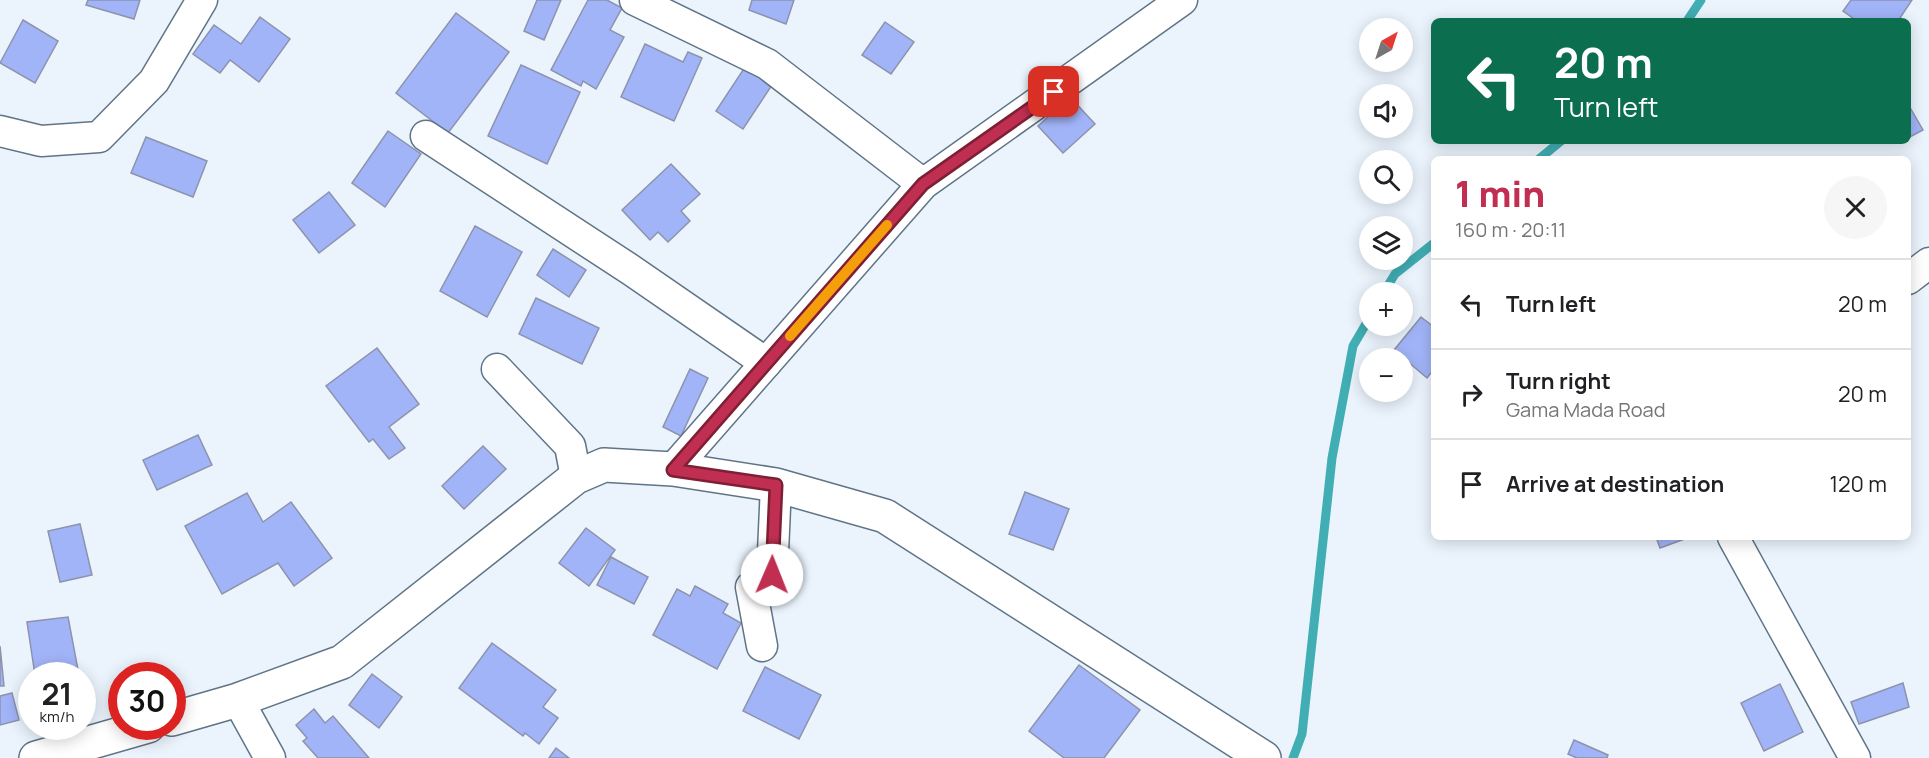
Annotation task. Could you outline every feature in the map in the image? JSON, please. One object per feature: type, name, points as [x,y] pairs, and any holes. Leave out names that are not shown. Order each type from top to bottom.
[{"type":"street","points":[[0,131],[42,141],[99,137],[154,81],[202,0]]},
{"type":"street","points":[[635,0],[767,64],[923,184]]},
{"type":"street","points":[[673,470],[923,184],[1182,0]]},
{"type":"street","points":[[426,136],[631,270],[766,363]]},
{"type":"street","points":[[1911,277],[1929,263]]},
{"type":"street","points":[[497,369],[570,446],[576,477]]},
{"type":"street","points":[[186,715],[238,700],[342,662],[576,477],[604,465],[673,470],[776,485],[885,516],[1264,758]]},
{"type":"street","points":[[762,646],[751,587],[772,575],[776,485]]},
{"type":"street","points":[[1735,540],[1855,758]]},
{"type":"street","points":[[238,700],[270,758]]},
{"type":"street","points":[[36,758],[108,737]]},
{"type":"building","points":[[88,0],[140,0],[134,19],[86,5]]},
{"type":"building","points":[[537,0],[561,0],[544,40],[524,31]]},
{"type":"building","points":[[588,0],[607,0],[622,8],[610,30],[624,37],[596,89],[583,81],[581,86],[551,70]]},
{"type":"building","points":[[752,0],[794,0],[786,24],[749,10]]},
{"type":"building","points":[[1851,0],[1912,0],[1900,18],[1853,18],[1843,11]]},
{"type":"building","points":[[456,13],[509,52],[448,133],[396,93]]},
{"type":"building","points":[[260,17],[290,39],[259,82],[230,60],[220,73],[193,54],[214,25],[241,44]]},
{"type":"building","points":[[23,20],[58,41],[35,83],[0,63]]},
{"type":"building","points":[[885,22],[914,42],[891,74],[862,55]]},
{"type":"building","points":[[645,44],[683,62],[688,52],[702,58],[674,121],[621,97]]},
{"type":"building","points":[[747,64],[774,82],[743,129],[716,111]]},
{"type":"building","points":[[521,65],[580,92],[547,164],[488,136]]},
{"type":"building","points":[[1070,97],[1095,124],[1063,153],[1038,126]]},
{"type":"building","points":[[1911,109],[1923,130],[1911,136]]},
{"type":"building","points":[[388,131],[421,154],[385,207],[352,183]]},
{"type":"building","points":[[146,137],[207,161],[193,197],[131,173]]},
{"type":"building","points":[[671,164],[700,194],[681,211],[690,221],[668,242],[658,232],[650,240],[622,210]]},
{"type":"building","points":[[329,192],[355,225],[319,253],[293,220]]},
{"type":"building","points":[[475,226],[522,252],[487,317],[440,291]]},
{"type":"building","points":[[553,249],[586,270],[569,297],[537,275]]},
{"type":"building","points":[[536,298],[599,328],[582,364],[519,334]]},
{"type":"building","points":[[1421,317],[1431,325],[1431,373],[1427,378],[1413,366],[1413,348],[1396,348],[1405,336],[1413,336],[1413,327]]},
{"type":"building","points":[[377,348],[419,404],[389,427],[405,448],[389,459],[373,439],[369,442],[326,386]]},
{"type":"building","points":[[690,369],[708,378],[681,436],[663,427]]},
{"type":"building","points":[[198,435],[212,465],[157,490],[143,460]]},
{"type":"building","points":[[483,446],[506,469],[464,509],[442,486]]},
{"type":"building","points":[[1025,492],[1069,509],[1053,550],[1009,534]]},
{"type":"building","points":[[247,493],[263,522],[291,502],[332,558],[294,586],[278,563],[222,594],[185,526]]},
{"type":"building","points":[[80,524],[92,575],[60,582],[48,531]]},
{"type":"building","points":[[586,528],[615,550],[589,586],[559,563]]},
{"type":"building","points":[[1657,540],[1682,540],[1660,548]]},
{"type":"building","points":[[611,557],[648,577],[634,604],[597,585]]},
{"type":"building","points":[[695,586],[728,604],[723,613],[741,623],[717,669],[653,635],[677,589],[690,596]]},
{"type":"building","points":[[68,617],[77,662],[33,662],[27,622]]},
{"type":"building","points":[[492,643],[556,690],[543,707],[558,718],[539,744],[525,733],[523,736],[459,688]]},
{"type":"building","points":[[0,646],[4,686],[0,686]]},
{"type":"building","points":[[1079,665],[1140,710],[1104,758],[1064,758],[1029,731]]},
{"type":"building","points":[[765,667],[821,695],[799,739],[743,711]]},
{"type":"building","points":[[372,674],[402,697],[379,728],[349,705]]},
{"type":"building","points":[[1903,683],[1909,707],[1859,724],[1851,702]]},
{"type":"building","points":[[1780,684],[1803,732],[1764,751],[1741,703]]},
{"type":"building","points":[[12,693],[18,720],[0,725],[0,696]]},
{"type":"building","points":[[314,709],[325,723],[333,716],[369,758],[318,758],[303,741],[307,738],[296,725]]},
{"type":"building","points":[[1574,740],[1608,755],[1607,758],[1577,758],[1568,754]]},
{"type":"building","points":[[556,748],[569,758],[549,758]]},
{"type":"waterway","points":[[1689,18],[1701,0]]},
{"type":"waterway","points":[[1543,156],[1557,144]]},
{"type":"waterway","points":[[1390,282],[1395,274],[1431,245]]},
{"type":"waterway","points":[[1293,758],[1302,734],[1332,458],[1353,346],[1359,336]]},
{"type":"slow traffic","points":[[790,336],[887,225]]},
{"type":"route","points":[[772,575],[776,485],[673,470],[923,184],[1054,92]]}]
